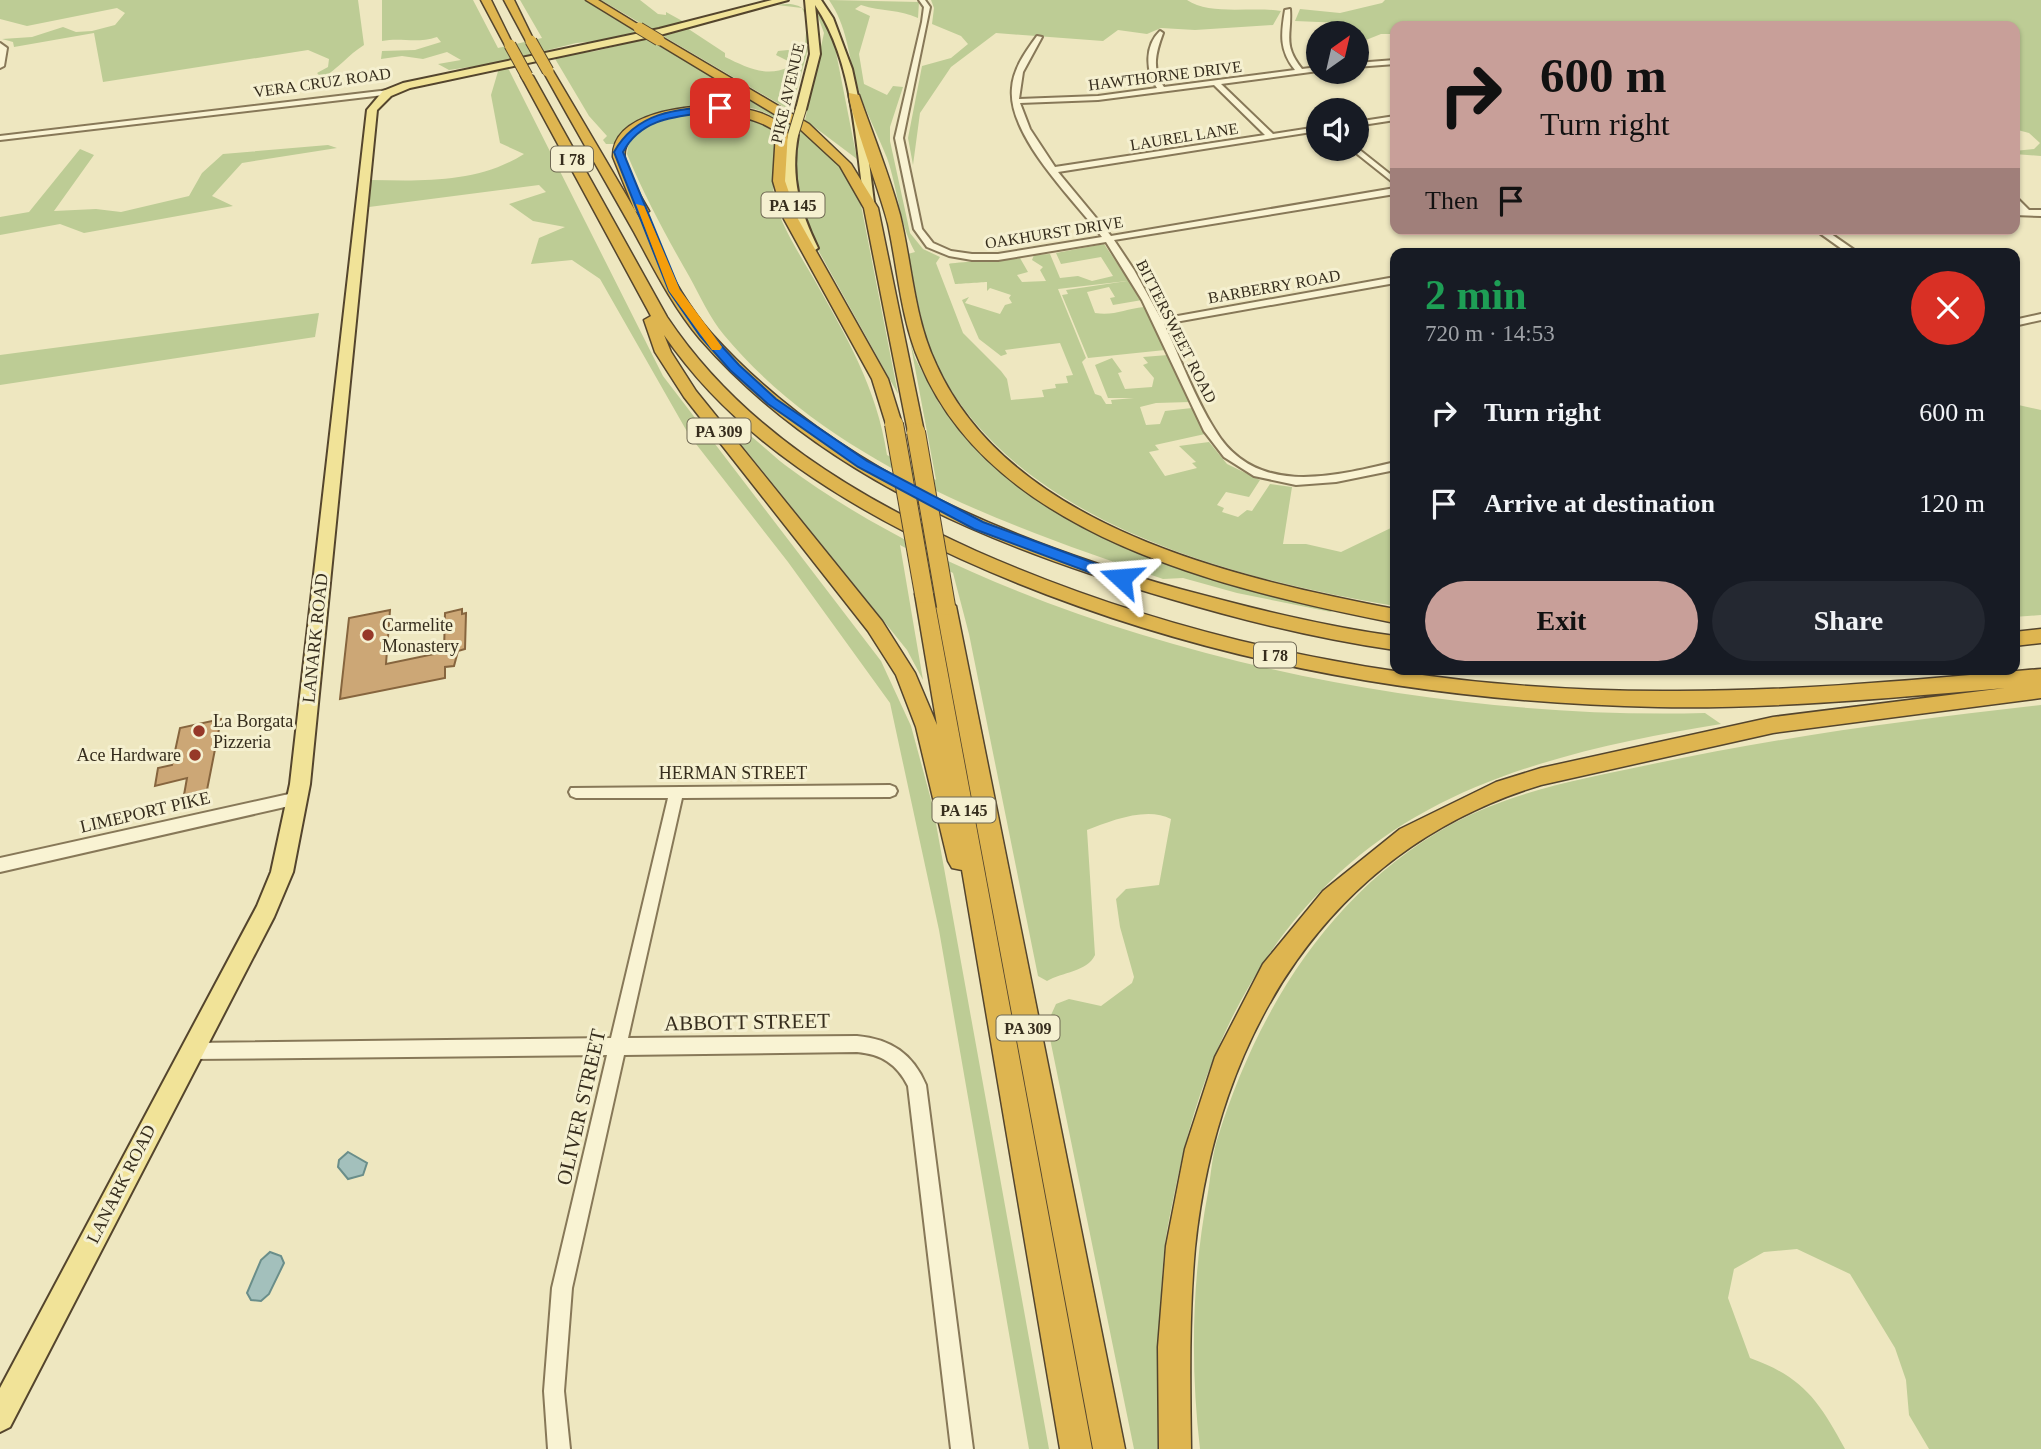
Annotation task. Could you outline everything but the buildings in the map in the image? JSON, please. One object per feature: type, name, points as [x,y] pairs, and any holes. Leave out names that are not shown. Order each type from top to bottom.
[{"type":"highway","name":"I 78","points":[[486,0],[634,273],[662,321],[693,365],[750,421],[806,466],[857,499],[949,547],[1116,615],[1225,644],[1373,676],[1532,694],[1757,698],[2041,677]]},
{"type":"highway","name":"I 78","points":[[509,0],[674,291],[712,342],[772,402],[863,464],[979,525],[1059,558],[1141,585],[1249,614],[1390,642]]},
{"type":"highway","name":"PA 309","points":[[591,0],[813,133],[845,164],[871,208],[916,432],[935,600],[1109,1449]]},
{"type":"highway","points":[[853,95],[883,181],[915,325],[928,366],[953,408],[984,446],[1017,474],[1070,510],[1169,558],[1287,595],[1390,615]]},
{"type":"highway","points":[[674,291],[619,152],[623,141],[641,125],[690,110],[747,111],[766,117],[778,126],[782,140],[779,181],[782,195],[798,233],[822,270]]},
{"type":"highway","name":"PA 145","points":[[822,270],[880,379],[894,424],[935,600],[1001,1026]]},
{"type":"highway","name":"PA 309","points":[[634,273],[663,352],[690,394],[875,626],[905,673],[936,756],[1001,1026],[1076,1449]]},
{"type":"highway","points":[[2020,627],[2041,625]]},
{"type":"highway","points":[[2020,638],[2041,636]]},
{"type":"highway","points":[[1175,1449],[1172,1352],[1178,1253],[1196,1150],[1210,1104],[1226,1060],[1267,980],[1316,914],[1357,872],[1388,848],[1440,817],[1471,802],[1542,776],[1772,726],[2041,690]]},
{"type":"main road","points":[[766,5],[783,0]]},
{"type":"main road","name":"PIKE AVENUE","points":[[810,0],[815,54],[793,135],[788,170],[792,203],[822,270]]},
{"type":"main road","points":[[816,0],[834,24],[853,95],[871,208]]},
{"type":"main road","points":[[766,5],[796,3],[812,12]]},
{"type":"main road","name":"VERA CRUZ ROAD","points":[[389,92],[660,32],[766,5]]},
{"type":"main road","name":"LANARK ROAD","points":[[0,1418],[266,910],[282,872],[298,798],[372,110],[378,99],[389,92]]},
{"type":"street","name":"OAKHURST DRIVE","points":[[922,0],[927,7],[925,22],[899,138],[920,235],[930,245],[949,253],[986,258],[1390,192]]},
{"type":"street","points":[[1288,10],[1284,51],[1300,71]]},
{"type":"street","points":[[1160,33],[1149,62],[1153,77],[1162,90]]},
{"type":"street","points":[[1016,101],[1018,72],[1039,37]]},
{"type":"street","points":[[0,45],[3,48],[0,66]]},
{"type":"street","points":[[1369,64],[1390,62]]},
{"type":"street","name":"HAWTHORNE DRIVE","points":[[1016,101],[1098,98],[1306,70]]},
{"type":"street","points":[[1216,83],[1271,136]]},
{"type":"street","name":"VERA CRUZ ROAD","points":[[0,138],[389,92]]},
{"type":"street","name":"BITTERSWEET ROAD","points":[[1016,101],[1025,125],[1054,170],[1108,238],[1137,281],[1215,441],[1242,466],[1268,477],[1304,482],[1334,480],[1390,467]]},
{"type":"street","points":[[1369,122],[1390,119]]},
{"type":"street","name":"LAUREL LANE","points":[[1054,170],[1306,132]]},
{"type":"street","points":[[1369,161],[1390,178]]},
{"type":"street","points":[[2020,205],[2026,212]]},
{"type":"street","points":[[2020,212],[2041,213]]},
{"type":"street","points":[[1827,235],[1847,248]]},
{"type":"street","name":"BARBERRY ROAD","points":[[1158,322],[1390,281]]},
{"type":"street","points":[[2020,322],[2041,317]]},
{"type":"street","name":"HERMAN STREET","points":[[576,792],[890,791]]},
{"type":"street","name":"OLIVER STREET","points":[[556,1444],[555,1351],[562,1288],[676,793]]},
{"type":"street","name":"LIMEPORT PIKE","points":[[0,865],[298,798]]},
{"type":"street","name":"ABBOTT STREET","points":[[191,1051],[871,1044],[885,1048],[905,1063],[918,1085],[962,1449]]},
{"type":"green space","points":[[0,0],[358,0],[364,45],[322,78],[317,73],[328,67],[329,59],[308,50],[103,82],[94,33],[14,47],[13,42],[2,39],[32,37],[63,27],[76,32],[92,31],[115,25],[125,13],[117,8],[27,26],[0,19]]},
{"type":"green space","points":[[382,0],[473,0],[498,48],[542,38],[520,0],[584,0],[638,33],[652,30],[601,0],[640,0],[658,14],[666,15],[666,12],[686,23],[610,40],[576,43],[497,63],[449,70],[438,64],[461,60],[447,52],[423,59],[402,56],[381,59],[382,51],[415,50],[441,42],[437,37],[382,41]]},
{"type":"green space","points":[[829,0],[919,2],[918,18],[861,5],[855,9],[870,16],[859,54],[864,84],[887,95],[893,86],[903,87],[890,127],[890,141],[910,233],[923,249],[940,257],[936,263],[963,333],[1007,379],[1011,400],[1044,397],[1042,390],[1056,388],[1055,384],[1068,383],[1066,376],[1073,375],[1060,343],[1005,350],[1007,354],[1001,356],[979,339],[962,300],[969,297],[965,303],[1000,314],[1005,305],[1012,303],[1009,298],[1011,295],[990,288],[987,291],[987,282],[955,284],[949,264],[1020,258],[1028,272],[1017,275],[1022,282],[1046,281],[1040,270],[1043,267],[1032,260],[1034,255],[1050,254],[1060,278],[1078,276],[1092,281],[1113,276],[1101,257],[1061,264],[1056,253],[1104,244],[1142,300],[1113,305],[1110,298],[1115,297],[1109,287],[1087,292],[1095,313],[1114,313],[1144,307],[1165,350],[1088,358],[1062,295],[1068,294],[1066,290],[1127,281],[1058,289],[1086,358],[1082,362],[1095,394],[1101,396],[1106,404],[1112,404],[1111,400],[1134,398],[1108,398],[1095,365],[1112,358],[1122,372],[1118,373],[1125,389],[1152,387],[1154,378],[1143,365],[1148,363],[1143,357],[1168,355],[1190,402],[1156,403],[1140,407],[1146,425],[1160,424],[1165,411],[1192,408],[1205,434],[1155,445],[1159,450],[1149,452],[1165,476],[1197,468],[1192,463],[1196,462],[1179,446],[1209,442],[1227,464],[1260,480],[1249,497],[1226,492],[1217,505],[1224,508],[1222,512],[1238,517],[1247,510],[1252,511],[1270,484],[1292,487],[1283,544],[1306,544],[1341,552],[1390,528],[1390,605],[1267,579],[1201,560],[1136,535],[1075,504],[1020,467],[974,421],[938,367],[927,341],[908,254],[915,252],[905,229],[887,158],[859,92],[835,10]]},
{"type":"green space","points":[[931,0],[1187,0],[1207,8],[1281,11],[1273,25],[1195,30],[1161,28],[1147,34],[1118,30],[1103,41],[996,33],[951,67],[920,113],[913,165],[908,138],[922,66],[951,58],[968,44],[961,36],[932,24],[934,8]]},
{"type":"green space","points":[[1385,0],[2041,0],[2041,156],[2020,154],[2020,150],[2034,149],[2040,143],[2029,133],[2020,131],[2020,21],[1390,21],[1390,34],[1369,39],[1369,21],[1295,21],[1300,9],[1340,13]]},
{"type":"green space","points":[[786,4],[802,8],[777,5]]},
{"type":"green space","points":[[802,8],[808,14],[808,49],[791,111],[663,36],[648,39],[806,133],[835,158],[852,184],[861,205],[898,394],[807,230],[792,169],[800,135],[768,114],[754,109],[709,105],[665,116],[630,130],[615,144],[606,144],[603,140],[607,136],[589,116],[554,57],[596,51],[687,28],[725,53],[725,57],[756,70],[772,71],[789,67],[790,62],[776,55],[778,51],[788,50],[804,57],[807,20]]},
{"type":"green space","points":[[817,14],[822,14],[833,37],[857,159],[805,120],[824,33]]},
{"type":"green space","points":[[507,66],[663,376],[881,661],[911,726],[933,807],[1049,1449],[1029,1449],[939,930],[890,703],[788,562],[689,435],[600,279],[572,260],[531,264],[539,238],[565,227],[533,221],[509,204],[546,192],[539,185],[369,207],[371,180],[431,180],[469,175],[488,170],[524,154],[500,143],[491,95],[499,68]]},
{"type":"green space","points":[[694,112],[741,113],[773,129],[776,145],[773,183],[778,212],[859,363],[876,407],[887,455],[936,480],[910,341],[915,358],[940,405],[1001,472],[1142,552],[1249,590],[1333,609],[1331,612],[1237,593],[1183,578],[1163,579],[1044,537],[926,486],[869,455],[816,421],[768,381],[719,328],[664,231],[627,154],[629,141],[648,125]]},
{"type":"green space","points":[[328,145],[337,148],[242,163],[212,196],[233,206],[84,233],[60,224],[0,235],[0,217],[29,212],[80,149],[94,155],[54,211],[96,209],[121,212],[189,196],[202,173],[223,154]]},
{"type":"green space","points":[[319,313],[315,337],[0,385],[0,355]]},
{"type":"green space","points":[[2020,405],[2041,410],[2041,615],[2020,617]]},
{"type":"green space","points":[[726,419],[802,477],[892,533],[1017,591],[1111,625],[1208,654],[1308,677],[1408,694],[1509,706],[1608,713],[1705,713],[1721,724],[1646,737],[1571,755],[1462,793],[1428,810],[1378,841],[1334,877],[1296,919],[1262,964],[1234,1013],[1211,1065],[1192,1120],[1178,1176],[1164,1253],[1160,1333],[1162,1449],[1134,1449],[1047,1024],[1056,1004],[1069,999],[1101,1006],[1132,983],[1134,977],[1120,927],[1116,899],[1126,889],[1159,885],[1171,819],[1161,815],[1140,814],[1087,830],[1095,955],[1086,965],[1047,981],[1038,976],[969,634],[953,573],[900,545],[923,680],[907,650],[723,422]]},
{"type":"green space","points":[[2041,705],[2041,1449],[1929,1449],[1909,1415],[1906,1380],[1895,1348],[1850,1274],[1797,1249],[1764,1252],[1734,1269],[1728,1298],[1750,1358],[1784,1373],[1808,1393],[1827,1417],[1845,1449],[1200,1449],[1194,1320],[1203,1224],[1217,1140],[1254,1045],[1277,1000],[1304,958],[1335,919],[1370,883],[1409,851],[1452,824],[1499,803],[1548,787],[1697,755],[1795,738]]},
{"type":"water","points":[[348,1152],[367,1163],[363,1175],[348,1179],[338,1167],[339,1160]]},
{"type":"water","points":[[270,1252],[281,1256],[284,1263],[269,1294],[261,1301],[251,1300],[247,1293],[261,1260]]},
{"type":"slow traffic","points":[[639,206],[674,291],[716,347]]},
{"type":"place","name":"Carmelite Monastery","points":[[368,635]]},
{"type":"place","name":"La Borgata Pizzeria","points":[[199,731]]},
{"type":"place","name":"Ace Hardware","points":[[195,755]]},
{"type":"route","points":[[720,108],[668,114],[650,121],[628,135],[619,152],[674,291],[704,334],[734,368],[772,402],[863,464],[916,495],[979,525],[1059,558],[1121,578]]}]
